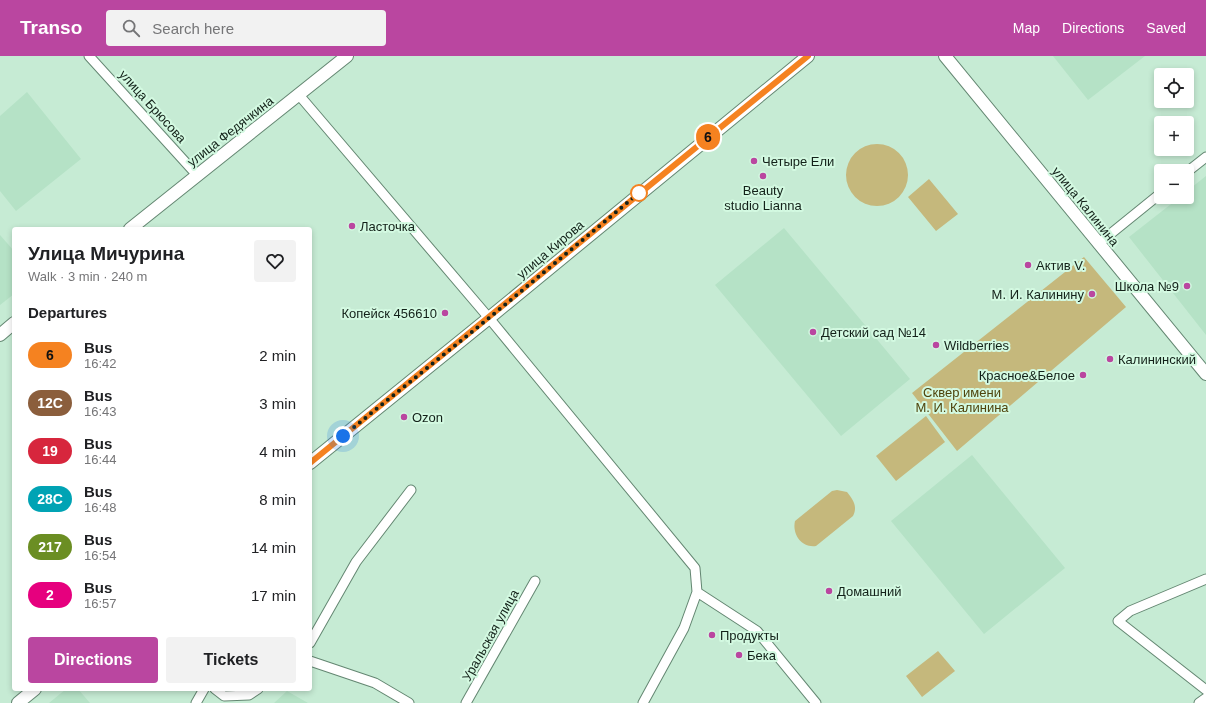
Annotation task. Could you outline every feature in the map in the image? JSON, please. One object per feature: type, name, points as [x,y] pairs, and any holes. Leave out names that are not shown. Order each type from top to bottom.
[{"type":"street","name":"улица Брюсова","points":[[89,56],[197,175]]},
{"type":"street","name":"улица Федячкина","points":[[132,227],[347,56]]},
{"type":"street","name":"улица Кирова","points":[[312,461],[808,56]]},
{"type":"street","name":"улица Калинина","points":[[945,56],[1206,374]]},
{"type":"street","points":[[300,94],[489,318],[695,568],[697,592],[684,628],[643,703]]},
{"type":"street","points":[[1194,166],[1206,157]]},
{"type":"street","points":[[1098,244],[1154,199]]},
{"type":"street","points":[[0,335],[12,325]]},
{"type":"street","points":[[312,639],[356,562],[410,490]]},
{"type":"street","points":[[1206,579],[1130,611],[1118,621],[1206,690]]},
{"type":"street","name":"Уральская улица","points":[[466,703],[535,581]]},
{"type":"street","points":[[697,592],[757,631],[816,703]]},
{"type":"street","points":[[312,662],[375,683],[408,703]]},
{"type":"street","points":[[18,703],[32,691]]},
{"type":"street","points":[[196,703],[203,691]]},
{"type":"street","points":[[218,691],[224,696],[249,695],[255,691]]},
{"type":"street","points":[[1199,703],[1206,698]]},
{"type":"shaded area","points":[[1053,56],[1145,56],[1088,100]]},
{"type":"shaded area","points":[[27,92],[81,159],[16,211],[0,191],[0,116]]},
{"type":"shaded area","name":"Школа №9","points":[[1206,176],[1206,335],[1129,237],[1171,204],[1194,204],[1194,185]]},
{"type":"shaded area","name":"Детский сад №14","points":[[784,228],[910,379],[841,436],[715,285]]},
{"type":"shaded area","points":[[0,235],[12,249],[12,296],[0,305]]},
{"type":"shaded area","points":[[972,455],[1065,568],[984,634],[891,521]]},
{"type":"shaded area","points":[[64,691],[80,691],[90,703],[49,703]]},
{"type":"shaded area","points":[[287,691],[308,703],[274,703]]},
{"type":"green space","points":[[871,144],[883,144],[899,153],[906,163],[908,175],[906,187],[899,197],[883,206],[871,206],[860,201],[851,192],[846,181],[846,169],[851,158],[860,149]]},
{"type":"green space","points":[[929,179],[958,214],[936,231],[908,197]]},
{"type":"green space","name":"Сквер имени М. И. Калинина","points":[[1084,257],[1126,307],[957,451],[912,393]]},
{"type":"green space","points":[[926,416],[945,442],[896,481],[876,456]]},
{"type":"green space","points":[[837,490],[847,492],[851,498],[855,506],[853,516],[816,546],[806,545],[796,535],[794,526],[795,521],[832,491]]},
{"type":"green space","points":[[938,651],[955,671],[922,697],[906,676]]},
{"type":"bus line","name":"6","points":[[312,461],[808,56]]},
{"type":"place","name":"Четыре Ели","points":[[754,161]]},
{"type":"place","name":"Beauty studio Lianna","points":[[763,176]]},
{"type":"place","name":"Ласточка","points":[[352,226]]},
{"type":"place","name":"Актив V.","points":[[1028,265]]},
{"type":"place","name":"Школа №9","points":[[1187,286]]},
{"type":"place","name":"М. И. Калинину","points":[[1092,294]]},
{"type":"place","name":"Копейск 456610","points":[[445,313]]},
{"type":"place","name":"Детский сад №14","points":[[813,332]]},
{"type":"place","name":"Wildberries","points":[[936,345]]},
{"type":"place","name":"Калининский","points":[[1110,359]]},
{"type":"place","name":"Красное&Белое","points":[[1083,375]]},
{"type":"place","name":"Ozon","points":[[404,417]]},
{"type":"place","name":"Домашний","points":[[829,591]]},
{"type":"place","name":"Продукты","points":[[712,635]]},
{"type":"place","name":"Бека","points":[[739,655]]},
{"type":"route","points":[[343,436],[489,318],[639,193]]}]
